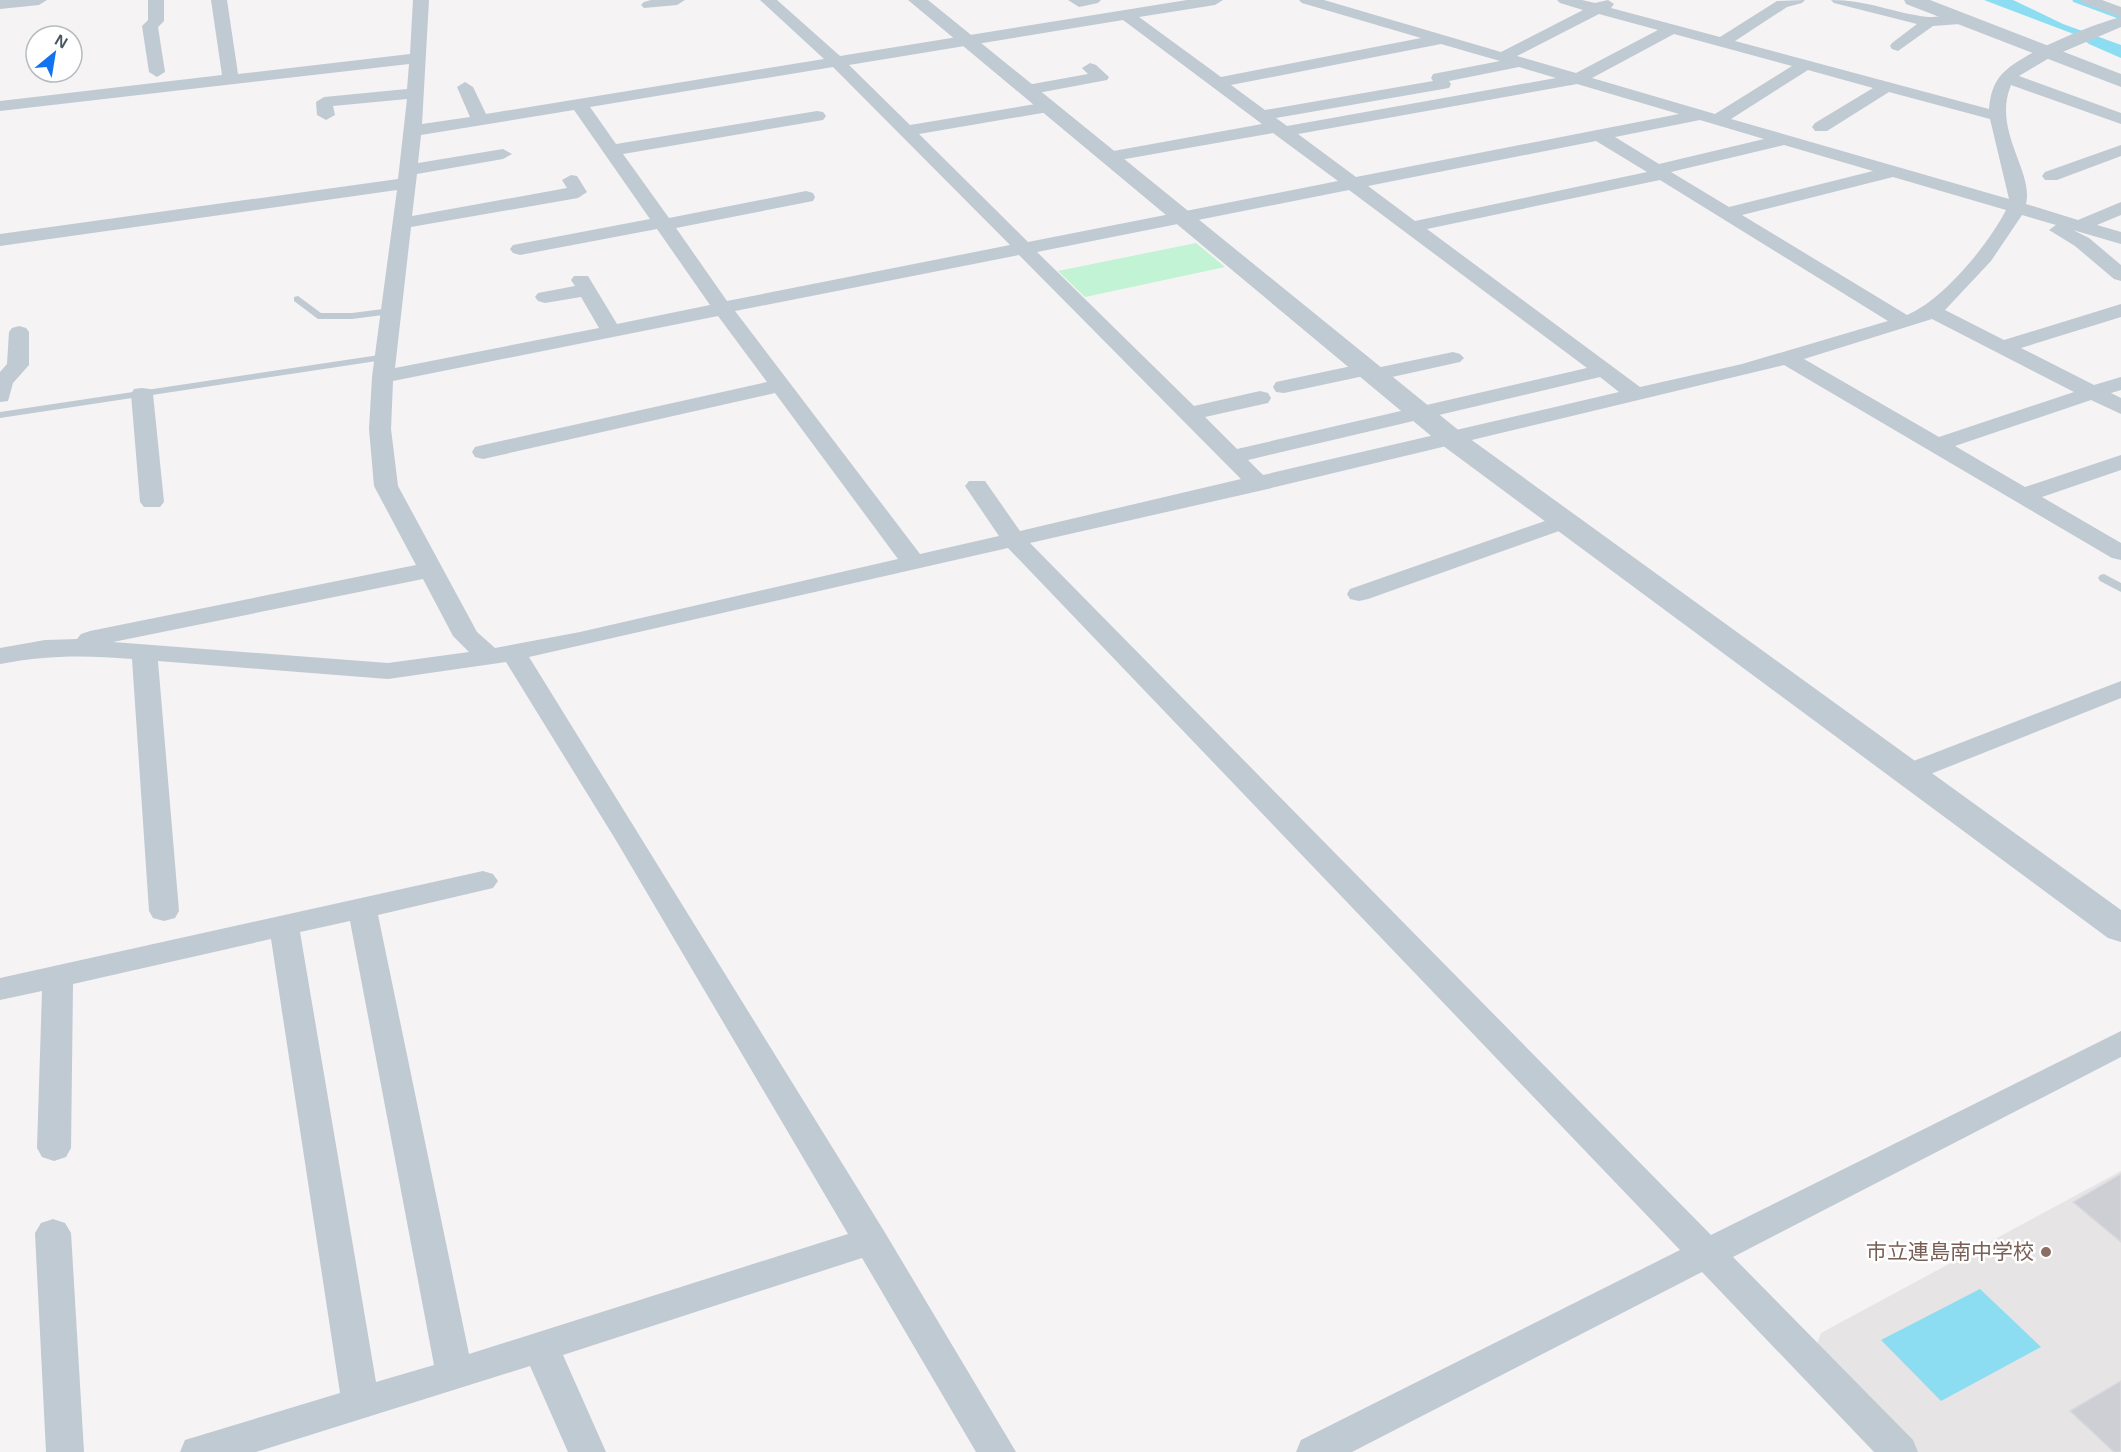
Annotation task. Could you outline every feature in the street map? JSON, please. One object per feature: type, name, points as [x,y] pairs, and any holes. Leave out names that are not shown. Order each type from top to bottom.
[{"type":"street","points":[[0,4],[39,0]]},
{"type":"street","points":[[156,0],[156,21],[150,26],[157,72]]},
{"type":"street","points":[[219,0],[231,80]]},
{"type":"street","points":[[421,0],[412,131],[380,429],[386,486],[466,636],[501,655],[631,842],[997,1452]]},
{"type":"street","points":[[649,5],[677,0]]},
{"type":"street","points":[[768,0],[836,61],[1259,484]]},
{"type":"street","points":[[917,0],[1452,439],[2121,929]]},
{"type":"street","points":[[1076,0],[1079,2],[1093,0]]},
{"type":"street","points":[[412,131],[1215,0]]},
{"type":"street","points":[[1307,0],[2121,238]]},
{"type":"street","points":[[1565,0],[1997,116]]},
{"type":"street","points":[[1503,57],[1615,0]]},
{"type":"street","points":[[1722,42],[1782,4],[1797,0]]},
{"type":"street","points":[[1839,0],[1929,22],[1960,19]]},
{"type":"street","points":[[1913,0],[2121,81]]},
{"type":"street","points":[[2088,0],[2121,12]]},
{"type":"street","points":[[1125,14],[1638,395]]},
{"type":"street","points":[[1898,46],[1929,22]]},
{"type":"street","points":[[45,648],[81,647],[324,668],[388,671],[501,655],[580,640],[1638,395],[1786,357],[1904,322],[1932,311],[2009,228],[2018,208],[2019,195],[1997,116],[2000,93],[2008,78],[2031,62],[2121,22]]},
{"type":"street","points":[[1108,157],[1578,79],[1672,28]]},
{"type":"street","points":[[2100,31],[2121,35]]},
{"type":"street","points":[[1217,83],[1442,40]]},
{"type":"street","points":[[0,106],[417,58]]},
{"type":"street","points":[[1345,58],[1394,92]]},
{"type":"street","points":[[1261,116],[1443,84],[1439,78],[1521,63]]},
{"type":"street","points":[[385,367],[612,332],[1180,216],[1599,135],[1709,117],[1805,65]]},
{"type":"street","points":[[906,131],[1037,98],[1101,77],[1090,68]]},
{"type":"street","points":[[1265,74],[1311,107]]},
{"type":"street","points":[[2008,78],[2121,119]]},
{"type":"street","points":[[465,87],[480,120]]},
{"type":"street","points":[[1821,127],[1886,87]]},
{"type":"street","points":[[326,115],[324,102],[415,93]]},
{"type":"street","points":[[579,104],[722,309],[914,563]]},
{"type":"street","points":[[612,150],[817,116]]},
{"type":"street","points":[[1599,135],[1904,322]]},
{"type":"street","points":[[1411,227],[1659,172],[1784,139]]},
{"type":"street","points":[[2051,176],[2121,150]]},
{"type":"street","points":[[0,240],[407,177],[503,154]]},
{"type":"street","points":[[1726,213],[1893,171]]},
{"type":"street","points":[[402,223],[578,192],[571,180]]},
{"type":"street","points":[[520,249],[806,197]]},
{"type":"street","points":[[2018,208],[2082,242],[2121,275]]},
{"type":"street","points":[[2079,226],[2121,208]]},
{"type":"street","points":[[545,297],[584,285],[612,332]]},
{"type":"street","points":[[2002,347],[2121,310]]},
{"type":"street","points":[[1932,311],[2121,407]]},
{"type":"street","points":[[0,396],[2,382],[18,365],[19,332]]},
{"type":"street","points":[[1786,357],[2121,553]]},
{"type":"street","points":[[1284,387],[1453,358]]},
{"type":"street","points":[[1232,457],[1604,370]]},
{"type":"street","points":[[1937,445],[2121,383]]},
{"type":"street","points":[[483,452],[780,386]]},
{"type":"street","points":[[142,394],[152,502]]},
{"type":"street","points":[[1189,414],[1260,398]]},
{"type":"street","points":[[2023,496],[2121,462]]},
{"type":"street","points":[[977,486],[1014,540],[1898,1452]]},
{"type":"street","points":[[1359,594],[1565,521]]},
{"type":"street","points":[[0,656],[430,570]]},
{"type":"street","points":[[144,652],[164,911]]},
{"type":"street","points":[[1908,773],[2121,688]]},
{"type":"street","points":[[0,989],[483,881]]},
{"type":"street","points":[[362,908],[454,1372]]},
{"type":"street","points":[[284,926],[361,1404]]},
{"type":"street","points":[[54,1148],[58,976]]},
{"type":"street","points":[[1315,1452],[2121,1043]]},
{"type":"street","points":[[53,1233],[65,1452]]},
{"type":"street","points":[[199,1452],[361,1404],[454,1372],[872,1241]]},
{"type":"street","points":[[540,1346],[587,1452]]},
{"type":"lane","points":[[298,299],[318,316],[352,316],[391,311]]},
{"type":"lane","points":[[0,415],[142,394],[385,367]]},
{"type":"lane","points":[[2104,578],[2121,588]]},
{"type":"shaded area","name":"市立連島南中学校","points":[[2121,1171],[2121,1452],[1916,1452],[1815,1349],[1821,1333]]},
{"type":"green space","points":[[1196,243],[1225,267],[1085,297],[1058,271]]},
{"type":"water","points":[[1984,0],[2013,0],[2063,24],[2121,45],[2121,58],[2089,44],[2079,36]]},
{"type":"water","points":[[1980,1289],[2041,1347],[1941,1401],[1881,1340]]},
{"type":"building","points":[[2121,1174],[2121,1242],[2073,1202]]},
{"type":"building","points":[[2121,1381],[2121,1452],[2114,1452],[2070,1411]]},
{"type":"waterway","points":[[2075,0],[2121,17]]},
{"type":"place","name":"市立連島南中学校","points":[[2046,1252]]}]
